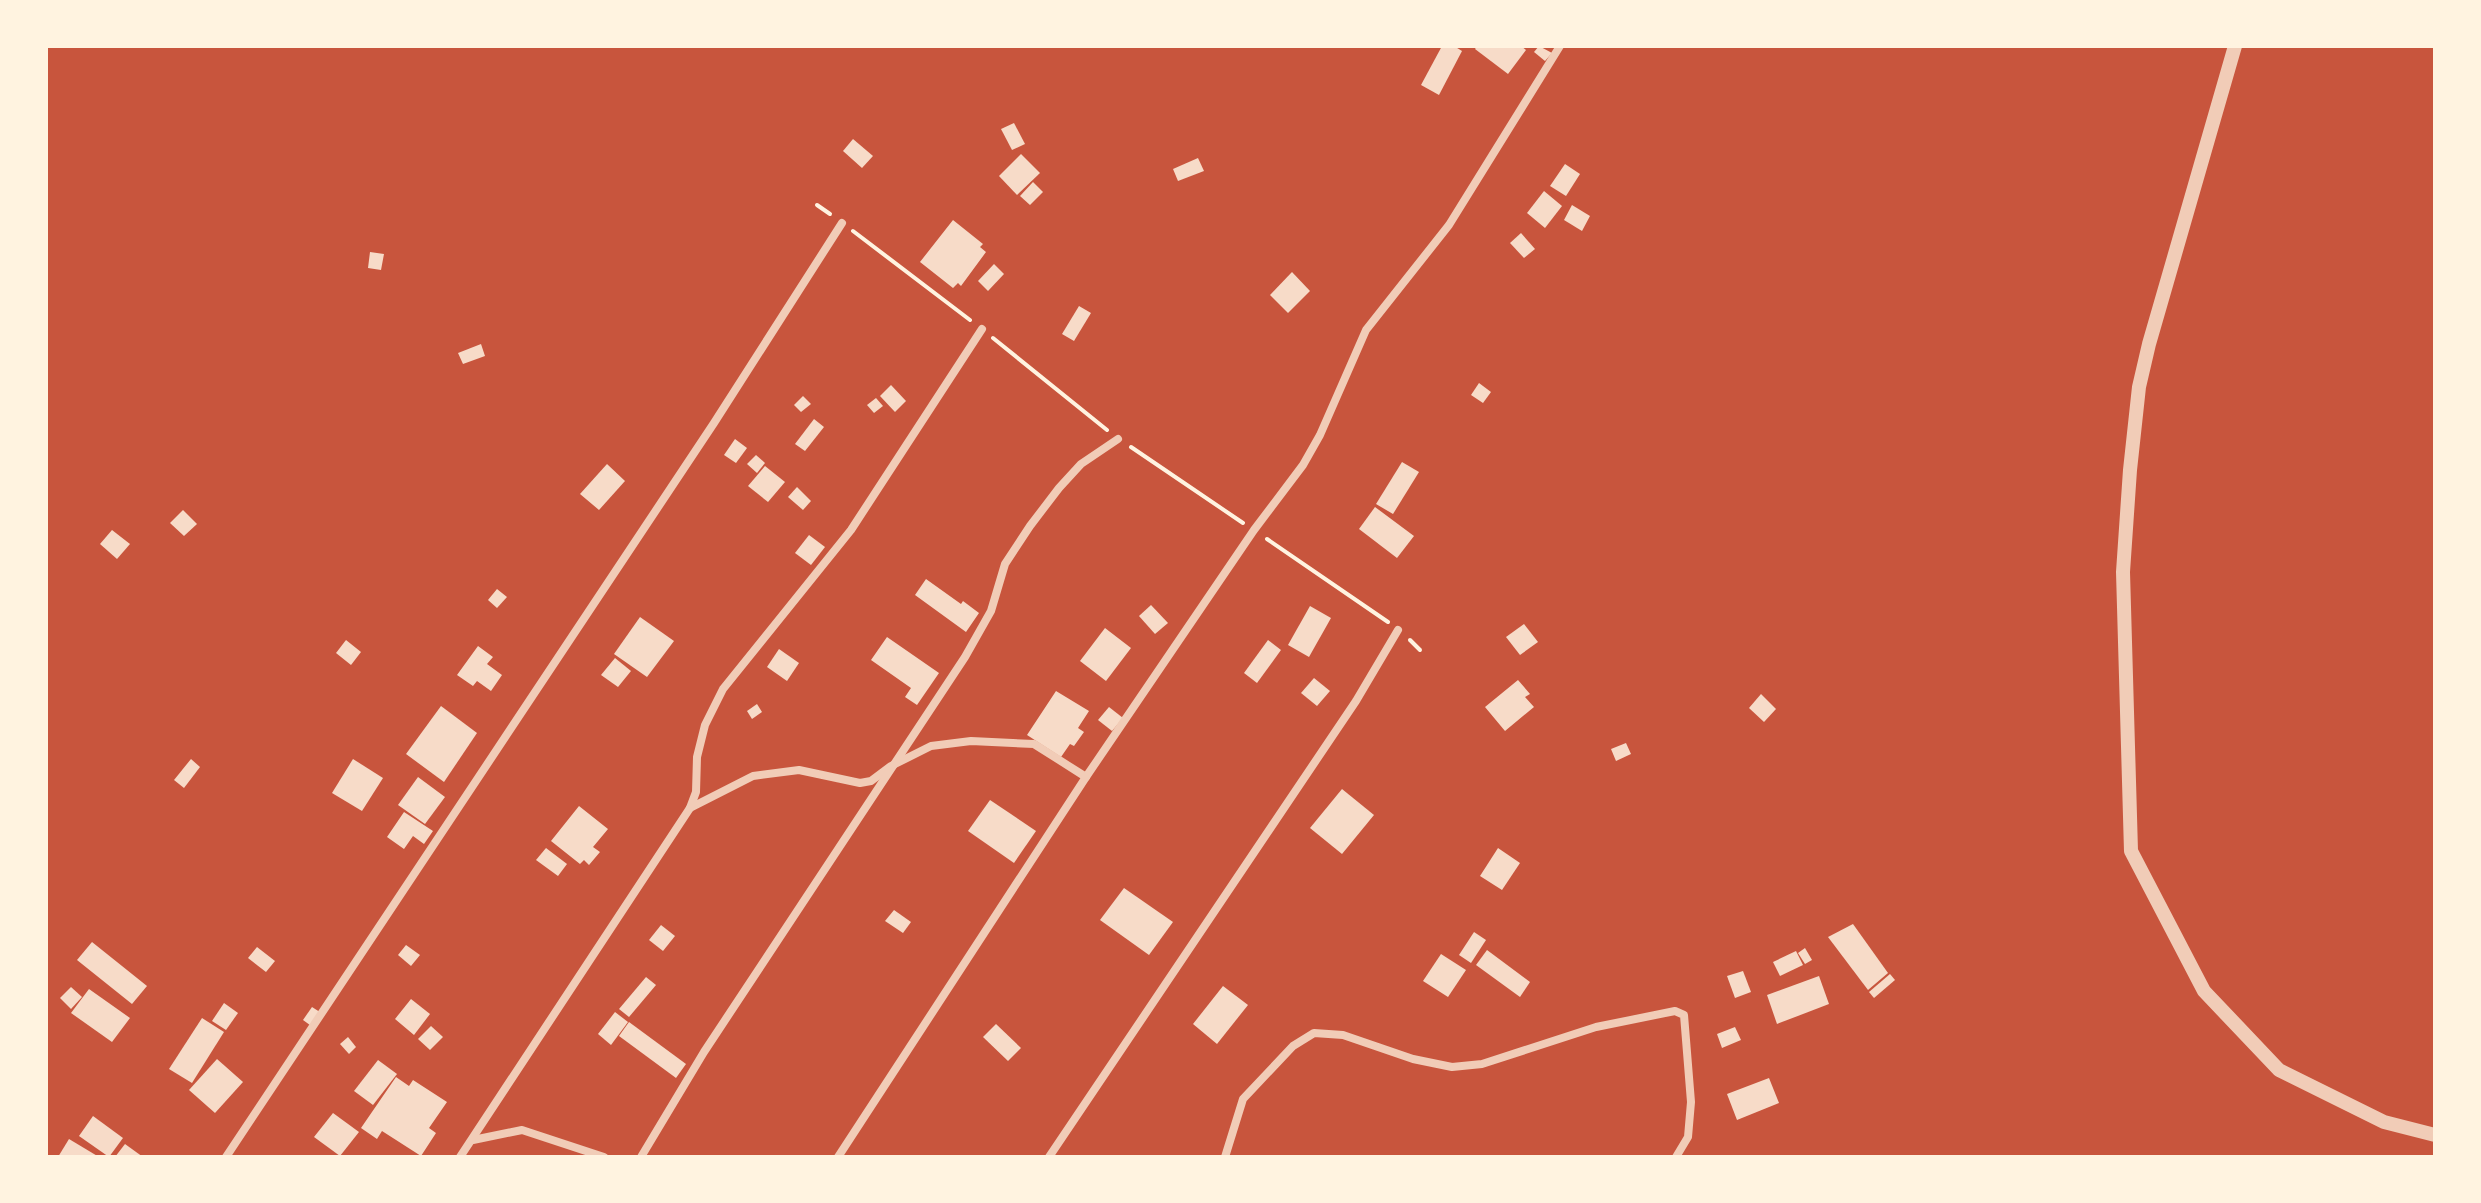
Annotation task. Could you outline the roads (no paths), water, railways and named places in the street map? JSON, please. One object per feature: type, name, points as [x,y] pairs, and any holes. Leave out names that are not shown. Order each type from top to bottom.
[{"type":"street","points":[[838,1157],[1086,777],[1254,530],[1303,465],[1320,435],[1366,330],[1449,225],[1560,46]]},
{"type":"street","points":[[2235,46],[2139,387],[2123,572],[2131,851],[2204,991],[2279,1070],[2384,1122],[2435,1135]]},
{"type":"street","points":[[226,1157],[714,423],[842,223]]},
{"type":"street","points":[[460,1157],[690,808],[696,792],[697,757],[705,725],[723,689],[851,530],[982,329]]},
{"type":"street","points":[[641,1157],[704,1052],[965,657],[991,611],[1005,564],[1030,526],[1081,464],[1118,439]]},
{"type":"street","points":[[1049,1157],[1356,701],[1398,630]]},
{"type":"street","points":[[690,808],[753,776],[799,770],[860,783],[871,781],[891,766],[931,746],[971,741],[1034,744],[1086,777]]},
{"type":"street","points":[[1225,1157],[1243,1099],[1293,1046],[1314,1033],[1343,1035],[1413,1059],[1452,1067],[1482,1064],[1596,1027],[1675,1011],[1684,1015],[1691,1102],[1688,1137],[1676,1157]]},
{"type":"street","points":[[473,1140],[522,1130],[604,1157]]}]
